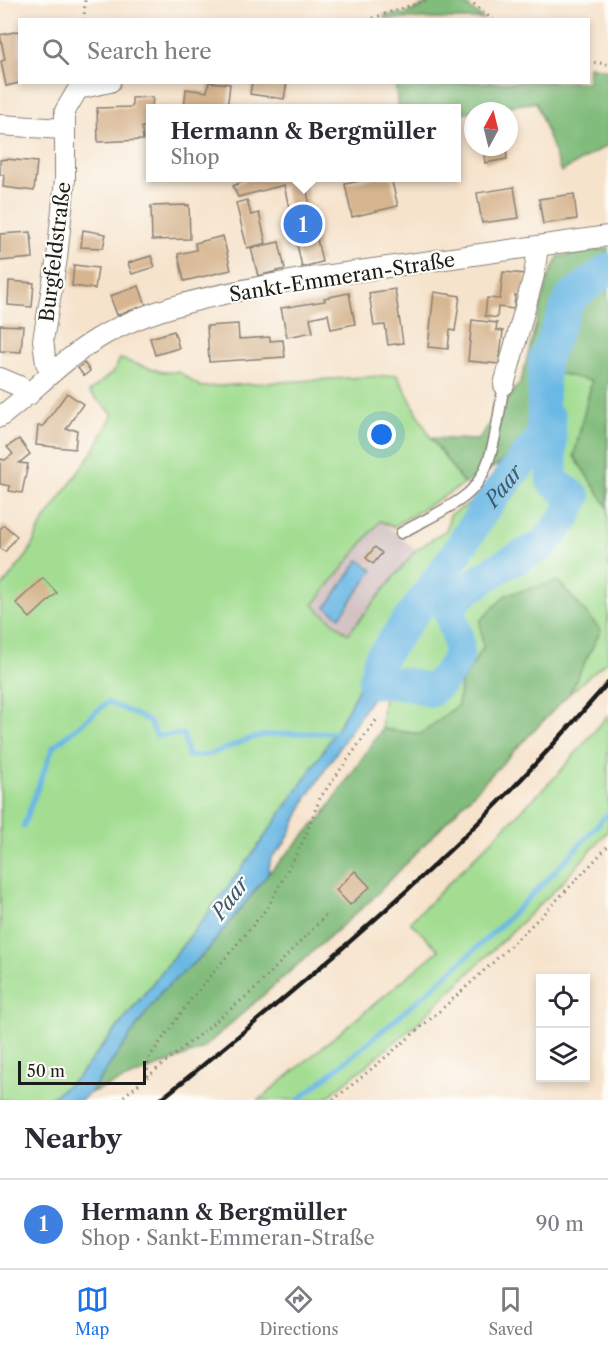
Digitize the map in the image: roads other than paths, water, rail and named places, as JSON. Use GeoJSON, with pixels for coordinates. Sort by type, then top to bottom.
{"type":"FeatureCollection","features":[{"type":"Feature","properties":{"kind":"street","name":"Burgfeldstraße"},"geometry":{"type":"LineString","coordinates":[[53,372],[46,363],[44,340],[58,250],[65,179],[63,129],[65,111],[78,89],[101,84]]}},
{"type":"Feature","properties":{"kind":"street"},"geometry":{"type":"LineString","coordinates":[[0,125],[63,129]]}},
{"type":"Feature","properties":{"kind":"street","name":"Sankt-Emmeran-Straße"},"geometry":{"type":"LineString","coordinates":[[0,417],[53,372],[98,339],[158,313],[196,302],[306,279],[608,236]]}},
{"type":"Feature","properties":{"kind":"street"},"geometry":{"type":"LineString","coordinates":[[504,385],[534,275],[538,247]]}},
{"type":"Feature","properties":{"kind":"street"},"geometry":{"type":"LineString","coordinates":[[0,378],[19,386],[28,395]]}},
{"type":"Feature","properties":{"kind":"lane"},"geometry":{"type":"LineString","coordinates":[[401,533],[466,496],[480,481],[489,456],[504,385]]}},
{"type":"Feature","properties":{"kind":"water"},"geometry":{"type":"Polygon","coordinates":[[[359,560],[373,570],[340,617],[326,607],[359,560]]]}},
{"type":"Feature","properties":{"kind":"water"},"geometry":{"type":"Polygon","coordinates":[[[378,638],[398,647],[383,666],[380,685],[306,799],[285,843],[271,858],[268,874],[206,952],[161,992],[90,1093],[81,1100],[48,1100],[77,1078],[186,942],[264,838],[340,723],[361,682],[378,638]]]}},
{"type":"Feature","properties":{"kind":"waterway","name":"Paar"},"geometry":{"type":"LineString","coordinates":[[374,683],[379,660],[450,563],[485,508],[542,437],[544,361],[570,298],[608,269]]}},
{"type":"Feature","properties":{"kind":"waterway","name":"Paar"},"geometry":{"type":"LineString","coordinates":[[375,681],[408,684],[431,691],[450,671],[458,654],[457,635],[448,609],[460,595],[498,568],[543,545],[564,519],[575,497],[552,481],[550,419]]}},
{"type":"Feature","properties":{"kind":"waterway"},"geometry":{"type":"LineString","coordinates":[[23,827],[53,747],[108,702],[149,721],[157,736],[183,734],[188,756],[207,755],[261,736],[342,732]]}},
{"type":"Feature","properties":{"kind":"waterway"},"geometry":{"type":"LineString","coordinates":[[298,1100],[420,999],[498,928],[536,891],[608,813]]}},
{"type":"Feature","properties":{"kind":"railway"},"geometry":{"type":"LineString","coordinates":[[160,1100],[294,990],[424,875],[507,794],[608,683]]}},
{"type":"Feature","properties":{"kind":"place","name":"Hermann & Bergmüller"},"geometry":{"type":"Point","coordinates":[303,224]}}]}
